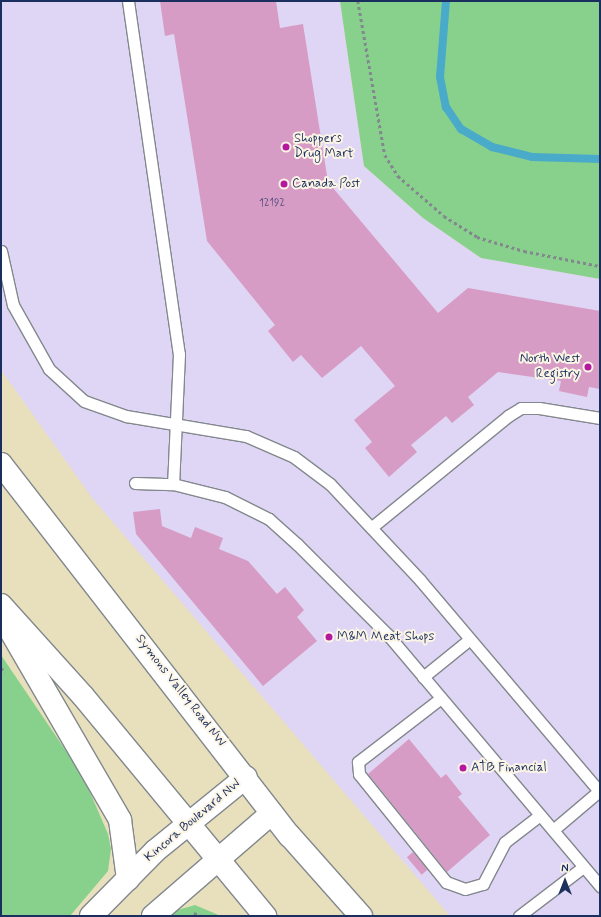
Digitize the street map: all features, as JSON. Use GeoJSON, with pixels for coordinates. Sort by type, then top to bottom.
{"type":"FeatureCollection","features":[{"type":"Feature","properties":{"kind":"main road","name":"Symons Valley Road NW"},"geometry":{"type":"LineString","coordinates":[[1,464],[246,777],[272,813],[361,916]]}},
{"type":"Feature","properties":{"kind":"main road"},"geometry":{"type":"LineString","coordinates":[[1,605],[219,856],[265,916]]}},
{"type":"Feature","properties":{"kind":"main road"},"geometry":{"type":"LineString","coordinates":[[1,615],[120,820],[128,879]]}},
{"type":"Feature","properties":{"kind":"main road","name":"Kincora Boulevard NW"},"geometry":{"type":"LineString","coordinates":[[91,916],[188,822],[246,777]]}},
{"type":"Feature","properties":{"kind":"main road"},"geometry":{"type":"LineString","coordinates":[[153,916],[219,856],[272,813]]}},
{"type":"Feature","properties":{"kind":"lane"},"geometry":{"type":"LineString","coordinates":[[128,1],[179,354],[173,422],[173,484]]}},
{"type":"Feature","properties":{"kind":"lane"},"geometry":{"type":"LineString","coordinates":[[1,251],[13,305],[49,369],[84,401],[126,416],[173,422],[246,436],[294,457],[330,484],[372,527],[470,638],[599,791],[553,830]]}},
{"type":"Feature","properties":{"kind":"lane"},"geometry":{"type":"LineString","coordinates":[[372,527],[508,416],[521,408],[539,408],[600,418]]}},
{"type":"Feature","properties":{"kind":"lane"},"geometry":{"type":"LineString","coordinates":[[135,483],[173,484],[225,497],[269,519],[388,635],[600,886]]}},
{"type":"Feature","properties":{"kind":"lane"},"geometry":{"type":"LineString","coordinates":[[423,677],[470,638]]}},
{"type":"Feature","properties":{"kind":"lane"},"geometry":{"type":"LineString","coordinates":[[441,698],[358,762],[359,774],[446,882],[465,888],[483,884],[505,842],[540,815]]}},
{"type":"Feature","properties":{"kind":"lane"},"geometry":{"type":"LineString","coordinates":[[519,916],[583,867]]}},
{"type":"Feature","properties":{"kind":"path"},"geometry":{"type":"LineString","coordinates":[[358,1],[385,155],[398,176],[444,216],[477,237],[524,251],[600,266]]}},
{"type":"Feature","properties":{"kind":"path"},"geometry":{"type":"LineString","coordinates":[[192,912],[201,916]]}},
{"type":"Feature","properties":{"kind":"shaded area"},"geometry":{"type":"Polygon","coordinates":[[[1,1],[340,1],[364,166],[423,218],[481,258],[600,279],[600,916],[450,916],[93,499],[1,370],[1,1]]]}},
{"type":"Feature","properties":{"kind":"green space"},"geometry":{"type":"Polygon","coordinates":[[[340,1],[600,1],[600,279],[481,258],[423,218],[364,166],[340,1]]]}},
{"type":"Feature","properties":{"kind":"green space"},"geometry":{"type":"Polygon","coordinates":[[[1,655],[83,776],[108,834],[111,849],[108,871],[70,916],[1,916],[1,655]]]}},
{"type":"Feature","properties":{"kind":"green space"},"geometry":{"type":"Polygon","coordinates":[[[195,905],[221,916],[163,916],[167,913],[195,905]]]}},
{"type":"Feature","properties":{"kind":"building"},"geometry":{"type":"Polygon","coordinates":[[[160,1],[276,1],[280,28],[303,24],[328,182],[438,313],[468,288],[600,311],[600,389],[589,387],[587,397],[559,391],[561,381],[498,372],[468,397],[474,405],[452,423],[446,416],[411,445],[417,452],[389,477],[365,448],[372,442],[354,420],[395,386],[361,346],[322,378],[301,355],[293,362],[268,331],[275,325],[207,241],[174,34],[165,36],[160,1]]]}},
{"type":"Feature","properties":{"kind":"building"},"geometry":{"type":"Polygon","coordinates":[[[160,509],[162,526],[191,538],[195,527],[223,538],[219,549],[248,561],[277,594],[285,587],[304,610],[297,617],[317,641],[263,686],[136,534],[133,512],[160,509]]]}},
{"type":"Feature","properties":{"kind":"building"},"geometry":{"type":"Polygon","coordinates":[[[409,739],[441,778],[446,774],[462,794],[458,797],[490,835],[447,872],[368,774],[409,739]]]}},
{"type":"Feature","properties":{"kind":"building"},"geometry":{"type":"Polygon","coordinates":[[[413,852],[428,870],[422,875],[407,857],[413,852]]]}},
{"type":"Feature","properties":{"kind":"waterway"},"geometry":{"type":"LineString","coordinates":[[446,1],[440,77],[446,107],[461,129],[492,147],[532,157],[600,159]]}},
{"type":"Feature","properties":{"kind":"place","name":"Shoppers Drug Mart"},"geometry":{"type":"Point","coordinates":[286,147]}},
{"type":"Feature","properties":{"kind":"place","name":"Canada Post"},"geometry":{"type":"Point","coordinates":[284,184]}},
{"type":"Feature","properties":{"kind":"place","name":"North West Registry"},"geometry":{"type":"Point","coordinates":[588,367]}},
{"type":"Feature","properties":{"kind":"place","name":"M&M Meat Shops"},"geometry":{"type":"Point","coordinates":[329,637]}},
{"type":"Feature","properties":{"kind":"place","name":"ATB Financial"},"geometry":{"type":"Point","coordinates":[463,768]}}]}
